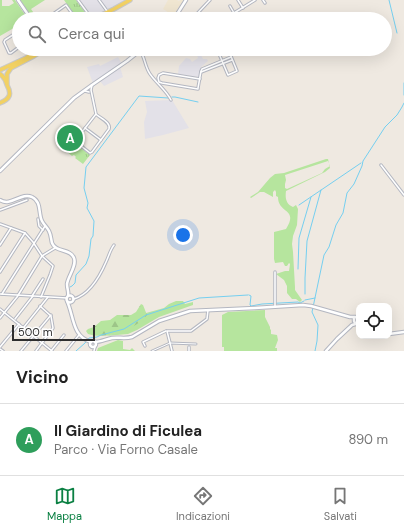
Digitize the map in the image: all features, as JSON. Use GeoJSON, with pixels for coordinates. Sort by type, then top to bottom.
{"type":"FeatureCollection","features":[{"type":"Feature","properties":{"kind":"main road"},"geometry":{"type":"LineString","coordinates":[[108,12],[131,0]]}},
{"type":"Feature","properties":{"kind":"main road"},"geometry":{"type":"LineString","coordinates":[[113,12],[131,0]]}},
{"type":"Feature","properties":{"kind":"main road"},"geometry":{"type":"LineString","coordinates":[[0,70],[26,56]]}},
{"type":"Feature","properties":{"kind":"main road"},"geometry":{"type":"LineString","coordinates":[[7,83],[7,74],[11,68],[34,56]]}},
{"type":"Feature","properties":{"kind":"main road"},"geometry":{"type":"LineString","coordinates":[[0,74],[7,83],[10,91],[5,100],[0,103]]}},
{"type":"Feature","properties":{"kind":"street"},"geometry":{"type":"LineString","coordinates":[[17,0],[25,12]]}},
{"type":"Feature","properties":{"kind":"street"},"geometry":{"type":"LineString","coordinates":[[78,0],[87,12]]}},
{"type":"Feature","properties":{"kind":"street"},"geometry":{"type":"LineString","coordinates":[[99,0],[108,12]]}},
{"type":"Feature","properties":{"kind":"street"},"geometry":{"type":"LineString","coordinates":[[178,12],[186,0]]}},
{"type":"Feature","properties":{"kind":"street"},"geometry":{"type":"LineString","coordinates":[[199,12],[210,0]]}},
{"type":"Feature","properties":{"kind":"street"},"geometry":{"type":"LineString","coordinates":[[238,0],[243,8]]}},
{"type":"Feature","properties":{"kind":"street"},"geometry":{"type":"LineString","coordinates":[[236,12],[255,0]]}},
{"type":"Feature","properties":{"kind":"street"},"geometry":{"type":"LineString","coordinates":[[263,0],[265,4]]}},
{"type":"Feature","properties":{"kind":"street"},"geometry":{"type":"LineString","coordinates":[[56,12],[66,5],[71,12]]}},
{"type":"Feature","properties":{"kind":"street"},"geometry":{"type":"LineString","coordinates":[[230,6],[233,12]]}},
{"type":"Feature","properties":{"kind":"street"},"geometry":{"type":"LineString","coordinates":[[12,36],[4,42],[9,53],[12,51]]}},
{"type":"Feature","properties":{"kind":"street"},"geometry":{"type":"LineString","coordinates":[[0,171],[81,93],[133,56]]}},
{"type":"Feature","properties":{"kind":"street"},"geometry":{"type":"LineString","coordinates":[[143,56],[148,71],[168,94],[171,100]]}},
{"type":"Feature","properties":{"kind":"street"},"geometry":{"type":"LineString","coordinates":[[200,79],[164,74],[159,75],[158,78],[159,82],[162,83],[198,89],[200,79],[201,72],[202,69],[222,60],[231,57],[237,71],[228,75],[222,60],[220,56]]}},
{"type":"Feature","properties":{"kind":"street"},"geometry":{"type":"LineString","coordinates":[[201,72],[232,60]]}},
{"type":"Feature","properties":{"kind":"street"},"geometry":{"type":"LineString","coordinates":[[90,91],[92,85]]}},
{"type":"Feature","properties":{"kind":"street"},"geometry":{"type":"LineString","coordinates":[[88,88],[92,96],[96,114],[110,126],[109,130],[90,153],[75,141],[96,114]]}},
{"type":"Feature","properties":{"kind":"street"},"geometry":{"type":"LineString","coordinates":[[81,93],[90,91]]}},
{"type":"Feature","properties":{"kind":"street"},"geometry":{"type":"LineString","coordinates":[[85,128],[101,140]]}},
{"type":"Feature","properties":{"kind":"street"},"geometry":{"type":"LineString","coordinates":[[381,165],[404,195]]}},
{"type":"Feature","properties":{"kind":"street"},"geometry":{"type":"LineString","coordinates":[[0,200],[8,202],[25,196],[33,198],[39,204],[38,214],[50,233],[52,243],[56,248],[72,255],[74,265],[68,283],[68,298],[74,325],[79,335],[94,346],[100,342],[112,338],[132,337],[159,321],[183,312],[255,308],[275,304],[316,307],[350,316],[356,321],[326,351]]}},
{"type":"Feature","properties":{"kind":"street"},"geometry":{"type":"LineString","coordinates":[[16,199],[18,203]]}},
{"type":"Feature","properties":{"kind":"street"},"geometry":{"type":"LineString","coordinates":[[0,210],[27,200]]}},
{"type":"Feature","properties":{"kind":"street"},"geometry":{"type":"LineString","coordinates":[[38,219],[39,226],[43,230]]}},
{"type":"Feature","properties":{"kind":"street"},"geometry":{"type":"LineString","coordinates":[[0,224],[26,232],[42,256],[52,265],[53,267],[41,297]]}},
{"type":"Feature","properties":{"kind":"street"},"geometry":{"type":"LineString","coordinates":[[45,226],[1,294],[74,299]]}},
{"type":"Feature","properties":{"kind":"street"},"geometry":{"type":"LineString","coordinates":[[0,245],[11,228]]}},
{"type":"Feature","properties":{"kind":"street"},"geometry":{"type":"LineString","coordinates":[[0,272],[26,232]]}},
{"type":"Feature","properties":{"kind":"street"},"geometry":{"type":"LineString","coordinates":[[70,307],[71,302],[74,299],[82,295],[92,286],[104,267],[114,244]]}},
{"type":"Feature","properties":{"kind":"street"},"geometry":{"type":"LineString","coordinates":[[0,318],[17,296],[42,256],[56,248]]}},
{"type":"Feature","properties":{"kind":"street"},"geometry":{"type":"LineString","coordinates":[[275,272],[275,304]]}},
{"type":"Feature","properties":{"kind":"street"},"geometry":{"type":"LineString","coordinates":[[14,320],[33,296],[43,279]]}},
{"type":"Feature","properties":{"kind":"street"},"geometry":{"type":"LineString","coordinates":[[23,327],[48,297]]}},
{"type":"Feature","properties":{"kind":"street"},"geometry":{"type":"LineString","coordinates":[[68,298],[69,302],[71,302]]}},
{"type":"Feature","properties":{"kind":"street"},"geometry":{"type":"LineString","coordinates":[[36,351],[53,329],[51,315],[40,306]]}},
{"type":"Feature","properties":{"kind":"street"},"geometry":{"type":"LineString","coordinates":[[0,309],[52,351],[64,335]]}},
{"type":"Feature","properties":{"kind":"street"},"geometry":{"type":"LineString","coordinates":[[145,346],[143,342],[167,331],[192,330],[207,320],[208,310]]}},
{"type":"Feature","properties":{"kind":"street"},"geometry":{"type":"LineString","coordinates":[[21,351],[51,315]]}},
{"type":"Feature","properties":{"kind":"street"},"geometry":{"type":"LineString","coordinates":[[3,351],[0,348],[19,324]]}},
{"type":"Feature","properties":{"kind":"street"},"geometry":{"type":"LineString","coordinates":[[167,331],[172,351]]}},
{"type":"Feature","properties":{"kind":"street"},"geometry":{"type":"LineString","coordinates":[[392,334],[404,332]]}},
{"type":"Feature","properties":{"kind":"street"},"geometry":{"type":"LineString","coordinates":[[66,351],[79,335]]}},
{"type":"Feature","properties":{"kind":"street"},"geometry":{"type":"LineString","coordinates":[[152,351],[170,343],[196,344]]}},
{"type":"Feature","properties":{"kind":"shaded area"},"geometry":{"type":"Polygon","coordinates":[[[80,0],[129,0],[105,12],[89,12],[80,0]]]}},
{"type":"Feature","properties":{"kind":"shaded area"},"geometry":{"type":"Polygon","coordinates":[[[168,0],[184,0],[176,12],[168,12],[163,9],[168,0]]]}},
{"type":"Feature","properties":{"kind":"shaded area"},"geometry":{"type":"Polygon","coordinates":[[[197,56],[202,56],[203,59],[207,59],[208,61],[201,67],[199,77],[178,74],[179,66],[186,58],[190,59],[192,62],[198,58],[197,56]]]}},
{"type":"Feature","properties":{"kind":"shaded area"},"geometry":{"type":"Polygon","coordinates":[[[118,57],[123,66],[120,67],[123,77],[104,86],[100,81],[94,86],[87,67],[99,64],[100,66],[118,57]]]}},
{"type":"Feature","properties":{"kind":"shaded area"},"geometry":{"type":"Polygon","coordinates":[[[172,100],[189,128],[145,139],[144,122],[147,112],[145,101],[172,100]]]}},
{"type":"Feature","properties":{"kind":"green space"},"geometry":{"type":"Polygon","coordinates":[[[0,0],[2,0],[2,6],[9,6],[14,3],[12,0],[15,0],[23,12],[12,12],[12,29],[0,36],[0,0]]]}},
{"type":"Feature","properties":{"kind":"green space"},"geometry":{"type":"Polygon","coordinates":[[[20,0],[45,0],[31,9],[33,12],[28,12],[20,0]]]}},
{"type":"Feature","properties":{"kind":"green space"},"geometry":{"type":"Polygon","coordinates":[[[64,0],[76,0],[85,12],[72,12],[64,0]]]}},
{"type":"Feature","properties":{"kind":"green space"},"geometry":{"type":"Polygon","coordinates":[[[70,129],[74,132],[71,137],[74,140],[73,142],[90,155],[83,164],[75,158],[76,157],[74,155],[72,156],[66,151],[68,146],[67,137],[70,129]]]}},
{"type":"Feature","properties":{"kind":"green space"},"geometry":{"type":"Polygon","coordinates":[[[328,159],[329,164],[328,161],[285,175],[285,188],[287,189],[322,173],[330,166],[330,168],[325,172],[286,191],[287,202],[293,207],[296,205],[298,209],[297,225],[292,244],[295,290],[302,300],[300,302],[296,299],[292,299],[287,293],[287,286],[284,280],[276,274],[289,271],[290,264],[289,263],[285,266],[283,262],[275,263],[274,259],[274,232],[286,229],[290,218],[289,214],[281,206],[275,190],[273,192],[273,197],[264,192],[260,192],[251,198],[250,197],[258,192],[275,174],[284,173],[328,159]]]}},
{"type":"Feature","properties":{"kind":"green space"},"geometry":{"type":"Polygon","coordinates":[[[176,301],[183,301],[185,304],[193,302],[193,305],[159,317],[128,334],[106,336],[125,330],[138,323],[146,313],[164,308],[176,301]]]}},
{"type":"Feature","properties":{"kind":"green space"},"geometry":{"type":"Polygon","coordinates":[[[141,304],[143,305],[147,315],[132,327],[113,334],[100,336],[88,334],[86,331],[101,321],[110,320],[117,315],[131,315],[136,312],[141,304]]]}},
{"type":"Feature","properties":{"kind":"green space"},"geometry":{"type":"Polygon","coordinates":[[[265,310],[265,317],[270,327],[271,334],[277,335],[278,340],[275,348],[277,348],[277,351],[224,351],[224,347],[222,347],[222,315],[228,312],[265,310]]]}},
{"type":"Feature","properties":{"kind":"green space"},"geometry":{"type":"Polygon","coordinates":[[[118,340],[123,341],[123,349],[130,350],[132,348],[135,351],[97,351],[98,348],[118,340]]]}},
{"type":"Feature","properties":{"kind":"waterway"},"geometry":{"type":"LineString","coordinates":[[389,0],[392,12]]}},
{"type":"Feature","properties":{"kind":"waterway"},"geometry":{"type":"LineString","coordinates":[[392,12],[397,33]]}},
{"type":"Feature","properties":{"kind":"waterway"},"geometry":{"type":"LineString","coordinates":[[404,83],[404,95]]}},
{"type":"Feature","properties":{"kind":"waterway"},"geometry":{"type":"LineString","coordinates":[[70,287],[75,283],[76,275],[86,264],[89,256],[91,239],[93,236],[94,221],[87,208],[88,203],[84,188],[86,167],[139,96],[168,98]]}},
{"type":"Feature","properties":{"kind":"waterway"},"geometry":{"type":"LineString","coordinates":[[172,97],[198,102]]}},
{"type":"Feature","properties":{"kind":"waterway"},"geometry":{"type":"LineString","coordinates":[[315,351],[318,325],[312,312],[324,255],[329,247],[336,225],[343,213],[347,193],[354,184],[363,161],[385,127],[397,115],[404,103]]}},
{"type":"Feature","properties":{"kind":"waterway"},"geometry":{"type":"LineString","coordinates":[[299,205],[361,163]]}},
{"type":"Feature","properties":{"kind":"waterway"},"geometry":{"type":"LineString","coordinates":[[305,294],[307,241],[321,190]]}},
{"type":"Feature","properties":{"kind":"waterway"},"geometry":{"type":"LineString","coordinates":[[298,269],[299,238],[311,197]]}},
{"type":"Feature","properties":{"kind":"waterway"},"geometry":{"type":"LineString","coordinates":[[76,351],[89,338],[124,329],[146,315],[199,298],[248,295]]}},
{"type":"Feature","properties":{"kind":"waterway"},"geometry":{"type":"LineString","coordinates":[[249,295],[251,296],[251,306],[262,304],[300,303],[304,301]]}},
{"type":"Feature","properties":{"kind":"waterway"},"geometry":{"type":"LineString","coordinates":[[305,300],[315,298]]}},
{"type":"Feature","properties":{"kind":"place","name":"Il Giardino di Ficulea"},"geometry":{"type":"Point","coordinates":[70,138]}}]}
